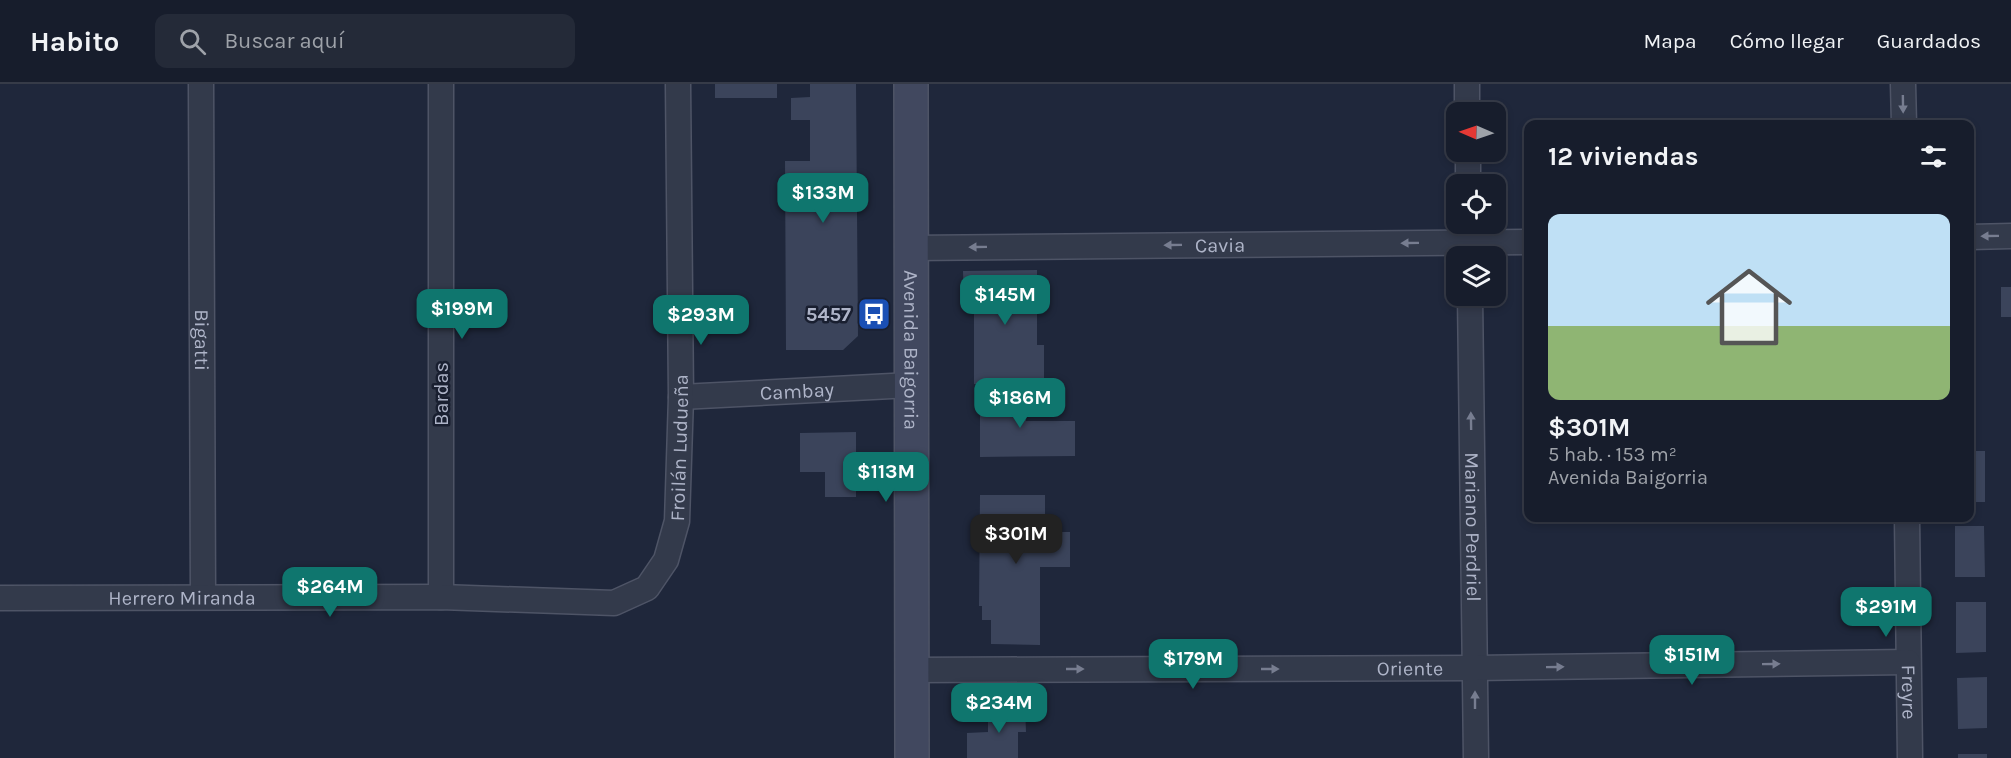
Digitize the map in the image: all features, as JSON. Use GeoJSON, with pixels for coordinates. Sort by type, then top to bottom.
{"type":"FeatureCollection","features":[{"type":"Feature","properties":{"kind":"main road","name":"Avenida Baigorria"},"geometry":{"type":"LineString","coordinates":[[911,84],[912,758]]}},
{"type":"Feature","properties":{"kind":"street","name":"Bigatti"},"geometry":{"type":"LineString","coordinates":[[201,84],[203,597]]}},
{"type":"Feature","properties":{"kind":"street","name":"Bardas"},"geometry":{"type":"LineString","coordinates":[[441,84],[441,597]]}},
{"type":"Feature","properties":{"kind":"street","name":"Froilán Ludueña"},"geometry":{"type":"LineString","coordinates":[[647,588],[666,560],[677,521],[681,397],[678,84]]}},
{"type":"Feature","properties":{"kind":"street"},"geometry":{"type":"LineString","coordinates":[[1467,84],[1467,102]]}},
{"type":"Feature","properties":{"kind":"street"},"geometry":{"type":"LineString","coordinates":[[1903,84],[1904,120]]}},
{"type":"Feature","properties":{"kind":"street"},"geometry":{"type":"LineString","coordinates":[[1974,237],[2011,236]]}},
{"type":"Feature","properties":{"kind":"street","name":"Cavia"},"geometry":{"type":"LineString","coordinates":[[911,248],[1524,242]]}},
{"type":"Feature","properties":{"kind":"street","name":"Mariano Perdriel"},"geometry":{"type":"LineString","coordinates":[[1470,306],[1476,758]]}},
{"type":"Feature","properties":{"kind":"street","name":"Cambay"},"geometry":{"type":"LineString","coordinates":[[681,397],[911,385]]}},
{"type":"Feature","properties":{"kind":"street","name":"Freyre"},"geometry":{"type":"LineString","coordinates":[[1906,522],[1910,758]]}},
{"type":"Feature","properties":{"kind":"street","name":"Herrero Miranda"},"geometry":{"type":"LineString","coordinates":[[0,598],[441,597],[614,603],[647,588]]}},
{"type":"Feature","properties":{"kind":"street","name":"Oriente"},"geometry":{"type":"LineString","coordinates":[[912,670],[1475,668],[1908,662]]}},
{"type":"Feature","properties":{"kind":"building"},"geometry":{"type":"Polygon","coordinates":[[[715,84],[777,84],[777,98],[715,98],[715,84]]]}},
{"type":"Feature","properties":{"kind":"building"},"geometry":{"type":"Polygon","coordinates":[[[810,84],[856,84],[858,336],[843,350],[786,350],[785,161],[810,161],[810,120],[791,120],[791,98],[810,97],[810,84]]]}},
{"type":"Feature","properties":{"kind":"building"},"geometry":{"type":"Polygon","coordinates":[[[1037,270],[1037,345],[1044,345],[1044,383],[974,384],[974,308],[964,308],[963,271],[1037,270]]]}},
{"type":"Feature","properties":{"kind":"building"},"geometry":{"type":"Polygon","coordinates":[[[2001,287],[2011,287],[2011,317],[2001,317],[2001,287]]]}},
{"type":"Feature","properties":{"kind":"building"},"geometry":{"type":"Polygon","coordinates":[[[980,391],[1027,391],[1026,421],[1075,421],[1075,456],[980,457],[980,391]]]}},
{"type":"Feature","properties":{"kind":"building"},"geometry":{"type":"Polygon","coordinates":[[[856,432],[856,497],[825,497],[825,472],[800,472],[800,433],[856,432]]]}},
{"type":"Feature","properties":{"kind":"building"},"geometry":{"type":"Polygon","coordinates":[[[1974,451],[1985,451],[1985,502],[1974,502],[1974,451]]]}},
{"type":"Feature","properties":{"kind":"building"},"geometry":{"type":"Polygon","coordinates":[[[980,495],[1045,495],[1045,532],[1070,532],[1070,567],[1040,567],[1040,645],[991,644],[991,620],[982,620],[982,606],[979,606],[980,495]]]}},
{"type":"Feature","properties":{"kind":"building"},"geometry":{"type":"Polygon","coordinates":[[[1955,526],[1984,526],[1985,577],[1955,577],[1955,526]]]}},
{"type":"Feature","properties":{"kind":"building"},"geometry":{"type":"Polygon","coordinates":[[[1956,602],[1986,602],[1986,652],[1956,653],[1956,602]]]}},
{"type":"Feature","properties":{"kind":"building"},"geometry":{"type":"Polygon","coordinates":[[[1987,677],[1987,728],[1958,729],[1957,678],[1987,677]]]}},
{"type":"Feature","properties":{"kind":"building"},"geometry":{"type":"Polygon","coordinates":[[[1025,705],[1026,732],[1018,732],[1018,758],[967,758],[967,733],[988,732],[988,706],[1025,705]]]}},
{"type":"Feature","properties":{"kind":"building"},"geometry":{"type":"Polygon","coordinates":[[[1958,754],[1987,754],[1987,758],[1958,758],[1958,754]]]}},
{"type":"Feature","properties":{"kind":"place","name":"5457"},"geometry":{"type":"Point","coordinates":[874,314]}}]}
